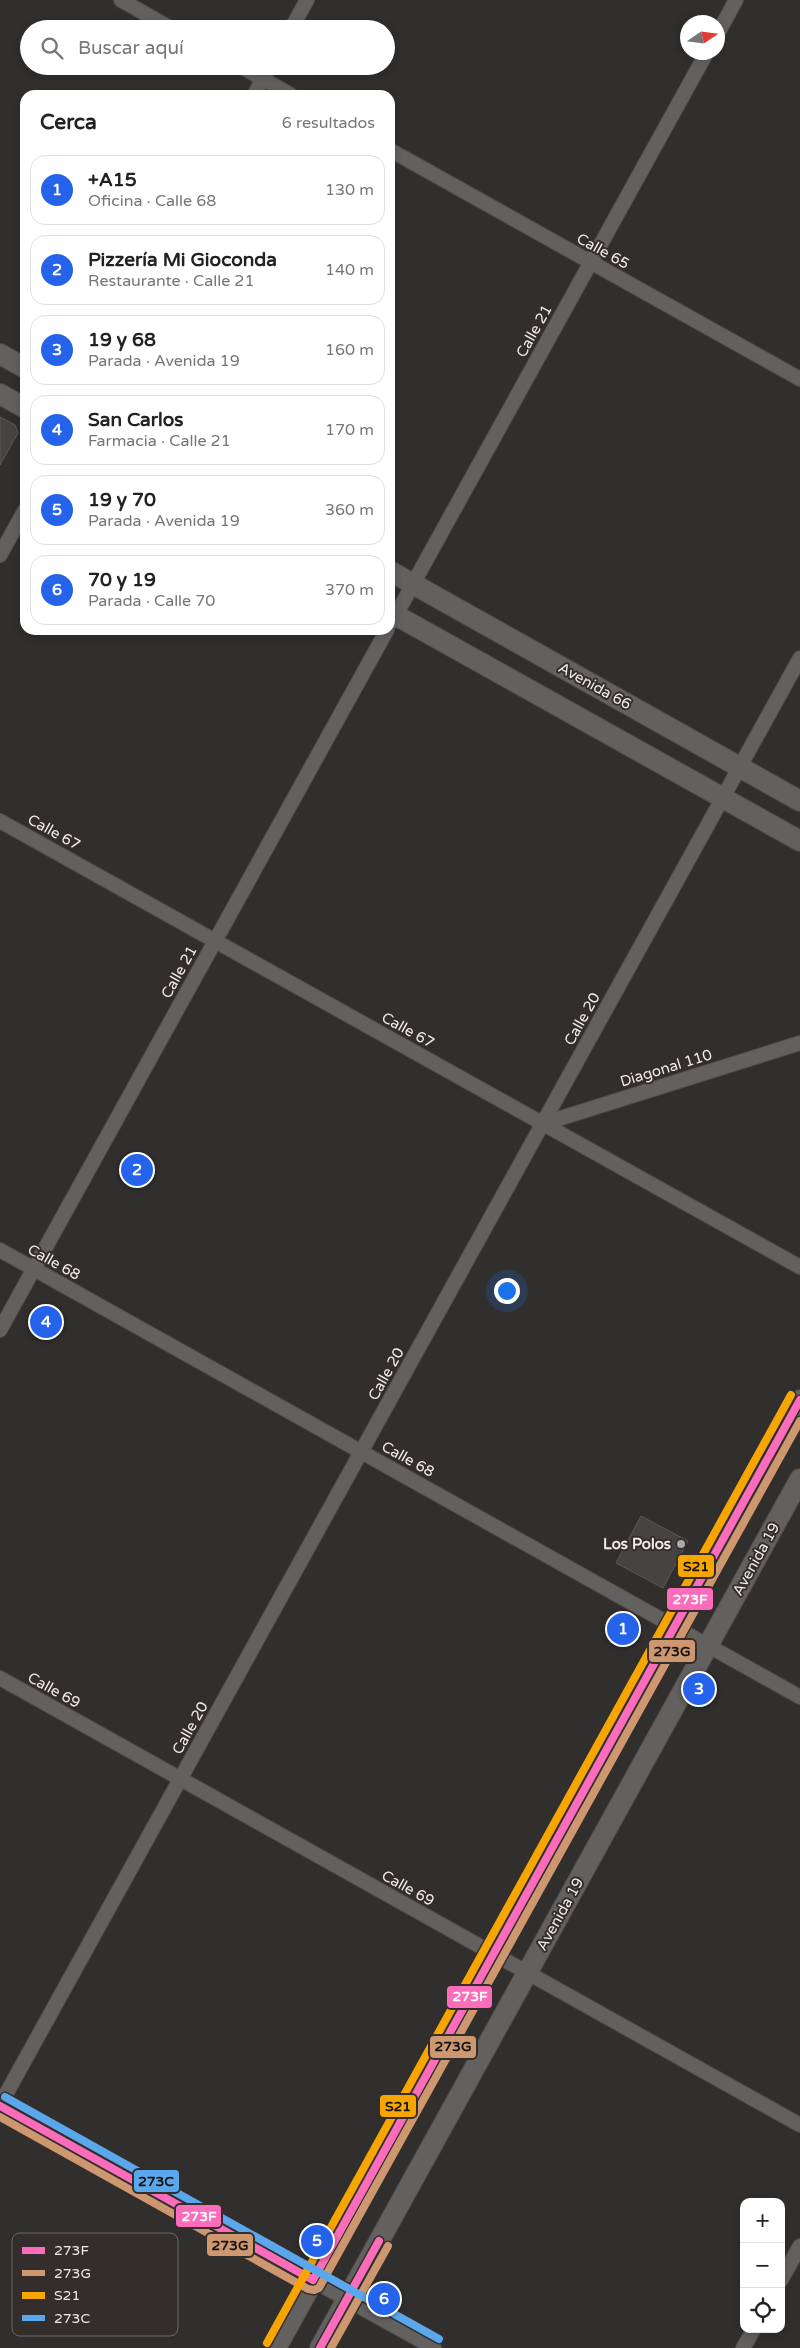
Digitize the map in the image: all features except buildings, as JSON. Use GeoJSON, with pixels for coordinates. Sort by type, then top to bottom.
{"type":"FeatureCollection","features":[{"type":"Feature","properties":{"kind":"main road"},"geometry":{"type":"LineString","coordinates":[[0,354],[20,365]]}},
{"type":"Feature","properties":{"kind":"main road"},"geometry":{"type":"LineString","coordinates":[[0,394],[20,405]]}},
{"type":"Feature","properties":{"kind":"main road","name":"Avenida 66"},"geometry":{"type":"LineString","coordinates":[[395,574],[800,801]]}},
{"type":"Feature","properties":{"kind":"main road"},"geometry":{"type":"LineString","coordinates":[[395,623],[800,841]]}},
{"type":"Feature","properties":{"kind":"main road"},"geometry":{"type":"LineString","coordinates":[[276,2348],[800,1400]]}},
{"type":"Feature","properties":{"kind":"main road","name":"Avenida 19"},"geometry":{"type":"LineString","coordinates":[[320,2348],[800,1479]]}},
{"type":"Feature","properties":{"kind":"street"},"geometry":{"type":"LineString","coordinates":[[121,0],[156,20]]}},
{"type":"Feature","properties":{"kind":"street"},"geometry":{"type":"LineString","coordinates":[[296,20],[307,0]]}},
{"type":"Feature","properties":{"kind":"street"},"geometry":{"type":"LineString","coordinates":[[725,20],[736,0]]}},
{"type":"Feature","properties":{"kind":"street","name":"Calle 21"},"geometry":{"type":"LineString","coordinates":[[395,614],[702,60]]}},
{"type":"Feature","properties":{"kind":"street"},"geometry":{"type":"LineString","coordinates":[[256,75],[282,90]]}},
{"type":"Feature","properties":{"kind":"street"},"geometry":{"type":"LineString","coordinates":[[257,90],[265,75]]}},
{"type":"Feature","properties":{"kind":"street","name":"Calle 65"},"geometry":{"type":"LineString","coordinates":[[395,153],[800,379]]}},
{"type":"Feature","properties":{"kind":"street"},"geometry":{"type":"LineString","coordinates":[[0,555],[20,519]]}},
{"type":"Feature","properties":{"kind":"street","name":"Calle 21"},"geometry":{"type":"LineString","coordinates":[[0,1330],[383,635]]}},
{"type":"Feature","properties":{"kind":"street","name":"Calle 20"},"geometry":{"type":"LineString","coordinates":[[0,2106],[800,658]]}},
{"type":"Feature","properties":{"kind":"street","name":"Calle 67"},"geometry":{"type":"LineString","coordinates":[[0,820],[800,1268]]}},
{"type":"Feature","properties":{"kind":"street","name":"Diagonal 110"},"geometry":{"type":"LineString","coordinates":[[542,1124],[800,1043]]}},
{"type":"Feature","properties":{"kind":"street","name":"Calle 68"},"geometry":{"type":"LineString","coordinates":[[0,1250],[800,1697]]}},
{"type":"Feature","properties":{"kind":"street","name":"Calle 69"},"geometry":{"type":"LineString","coordinates":[[0,1678],[800,2125]]}},
{"type":"Feature","properties":{"kind":"street"},"geometry":{"type":"LineString","coordinates":[[0,2106],[434,2348]]}},
{"type":"Feature","properties":{"kind":"street"},"geometry":{"type":"LineString","coordinates":[[785,2273],[800,2246]]}},
{"type":"Feature","properties":{"kind":"street"},"geometry":{"type":"LineString","coordinates":[[743,2348],[752,2333]]}},
{"type":"Feature","properties":{"kind":"transit line","name":"S21"},"geometry":{"type":"LineString","coordinates":[[267,2343],[791,1395]]}},
{"type":"Feature","properties":{"kind":"transit line","name":"273F"},"geometry":{"type":"LineString","coordinates":[[0,2106],[313,2280],[800,1400]]}},
{"type":"Feature","properties":{"kind":"transit line","name":"273G"},"geometry":{"type":"LineString","coordinates":[[0,2117],[308,2289],[314,2290],[319,2288],[800,1421]]}},
{"type":"Feature","properties":{"kind":"transit line","name":"273C"},"geometry":{"type":"LineString","coordinates":[[5,2097],[439,2339]]}},
{"type":"Feature","properties":{"kind":"transit line","name":"273F"},"geometry":{"type":"LineString","coordinates":[[320,2348],[379,2241]]}},
{"type":"Feature","properties":{"kind":"transit line","name":"273G"},"geometry":{"type":"LineString","coordinates":[[331,2348],[388,2246]]}},
{"type":"Feature","properties":{"kind":"place","name":"Pizzería Mi Gioconda"},"geometry":{"type":"Point","coordinates":[137,1170]}},
{"type":"Feature","properties":{"kind":"place","name":"San Carlos"},"geometry":{"type":"Point","coordinates":[46,1322]}},
{"type":"Feature","properties":{"kind":"place","name":"Los Polos"},"geometry":{"type":"Point","coordinates":[681,1544]}},
{"type":"Feature","properties":{"kind":"place","name":"+A15"},"geometry":{"type":"Point","coordinates":[623,1629]}},
{"type":"Feature","properties":{"kind":"place","name":"19 y 68"},"geometry":{"type":"Point","coordinates":[699,1689]}},
{"type":"Feature","properties":{"kind":"place","name":"19 y 70"},"geometry":{"type":"Point","coordinates":[317,2241]}},
{"type":"Feature","properties":{"kind":"place","name":"70 y 19"},"geometry":{"type":"Point","coordinates":[384,2299]}}]}
